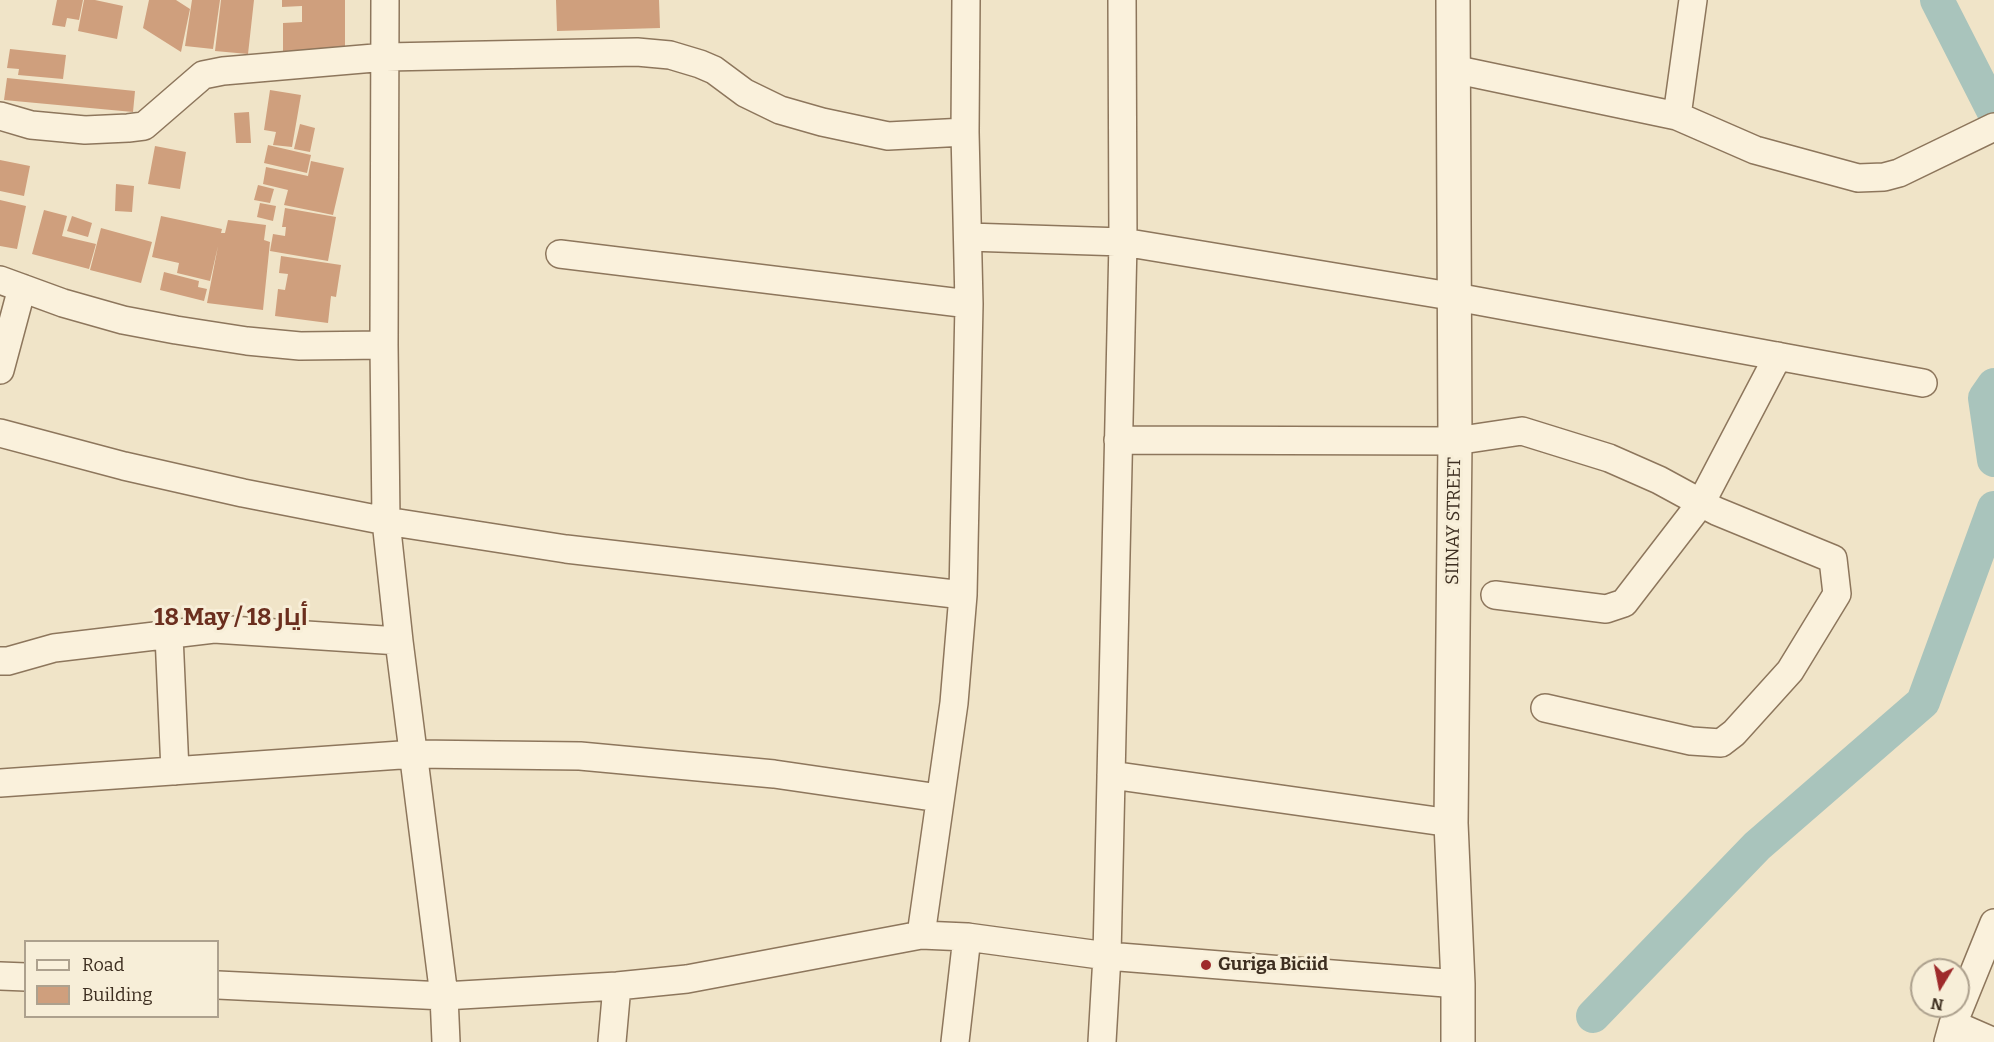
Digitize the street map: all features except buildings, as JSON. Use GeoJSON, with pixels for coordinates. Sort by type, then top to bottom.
{"type":"FeatureCollection","features":[{"type":"Feature","properties":{"kind":"street"},"geometry":{"type":"LineString","coordinates":[[385,0],[386,521],[444,996],[446,1042]]}},
{"type":"Feature","properties":{"kind":"street"},"geometry":{"type":"LineString","coordinates":[[921,935],[954,703],[963,595],[969,304],[965,132],[966,0]]}},
{"type":"Feature","properties":{"kind":"street"},"geometry":{"type":"LineString","coordinates":[[1102,1042],[1107,956],[1123,242],[1122,0]]}},
{"type":"Feature","properties":{"kind":"street","name":"SIINAY STREET"},"geometry":{"type":"LineString","coordinates":[[1453,0],[1455,441],[1451,823],[1458,984],[1458,1042]]}},
{"type":"Feature","properties":{"kind":"street"},"geometry":{"type":"LineString","coordinates":[[1677,116],[1694,0]]}},
{"type":"Feature","properties":{"kind":"street"},"geometry":{"type":"LineString","coordinates":[[0,116],[31,125],[85,130],[128,128],[144,126],[203,75],[224,71],[386,57],[637,52],[670,55],[714,70],[745,93],[780,110],[822,122],[888,136],[965,132]]}},
{"type":"Feature","properties":{"kind":"street"},"geometry":{"type":"LineString","coordinates":[[1453,69],[1677,116],[1755,150],[1858,178],[1884,177],[1899,173],[1994,127]]}},
{"type":"Feature","properties":{"kind":"street"},"geometry":{"type":"LineString","coordinates":[[968,237],[1123,242],[1455,297],[1923,383]]}},
{"type":"Feature","properties":{"kind":"street"},"geometry":{"type":"LineString","coordinates":[[560,254],[969,304]]}},
{"type":"Feature","properties":{"kind":"street"},"geometry":{"type":"LineString","coordinates":[[0,370],[11,284],[63,303],[123,320],[176,330],[247,341],[300,345],[384,345]]}},
{"type":"Feature","properties":{"kind":"street"},"geometry":{"type":"LineString","coordinates":[[1495,595],[1606,609],[1624,603],[1701,503],[1778,356]]}},
{"type":"Feature","properties":{"kind":"street"},"geometry":{"type":"LineString","coordinates":[[1118,440],[1455,441],[1522,431],[1609,458],[1659,480],[1701,503],[1833,559],[1837,594],[1790,671],[1734,733],[1721,743],[1691,741],[1545,708]]}},
{"type":"Feature","properties":{"kind":"street"},"geometry":{"type":"LineString","coordinates":[[0,433],[156,474],[386,521],[566,549],[963,595]]}},
{"type":"Feature","properties":{"kind":"street"},"geometry":{"type":"LineString","coordinates":[[0,661],[8,661],[54,648],[214,629],[399,641]]}},
{"type":"Feature","properties":{"kind":"street"},"geometry":{"type":"LineString","coordinates":[[169,635],[175,771]]}},
{"type":"Feature","properties":{"kind":"street"},"geometry":{"type":"LineString","coordinates":[[0,783],[415,754],[580,756],[774,774],[939,798]]}},
{"type":"Feature","properties":{"kind":"street"},"geometry":{"type":"LineString","coordinates":[[1111,775],[1451,823]]}},
{"type":"Feature","properties":{"kind":"street"},"geometry":{"type":"LineString","coordinates":[[1994,923],[1950,1033],[1994,1042]]}},
{"type":"Feature","properties":{"kind":"street"},"geometry":{"type":"LineString","coordinates":[[219,985],[444,996],[617,986],[687,979],[921,935],[967,937],[1107,956],[1458,984]]}},
{"type":"Feature","properties":{"kind":"street"},"geometry":{"type":"LineString","coordinates":[[955,1042],[967,937]]}},
{"type":"Feature","properties":{"kind":"street"},"geometry":{"type":"LineString","coordinates":[[0,976],[24,977]]}},
{"type":"Feature","properties":{"kind":"street"},"geometry":{"type":"LineString","coordinates":[[612,1042],[617,986]]}},
{"type":"Feature","properties":{"kind":"waterway"},"geometry":{"type":"LineString","coordinates":[[1937,0],[1994,112]]}},
{"type":"Feature","properties":{"kind":"waterway"},"geometry":{"type":"LineString","coordinates":[[1994,385],[1985,398],[1994,460]]}},
{"type":"Feature","properties":{"kind":"waterway"},"geometry":{"type":"LineString","coordinates":[[1593,1016],[1757,846],[1923,702],[1994,508]]}},
{"type":"Feature","properties":{"kind":"place","name":"Guriga Biciid"},"geometry":{"type":"Point","coordinates":[1206,965]}},
{"type":"Feature","properties":{"kind":"district","name":"18 May / 18 أيار"},"geometry":{"type":"Point","coordinates":[231,618]}}]}
